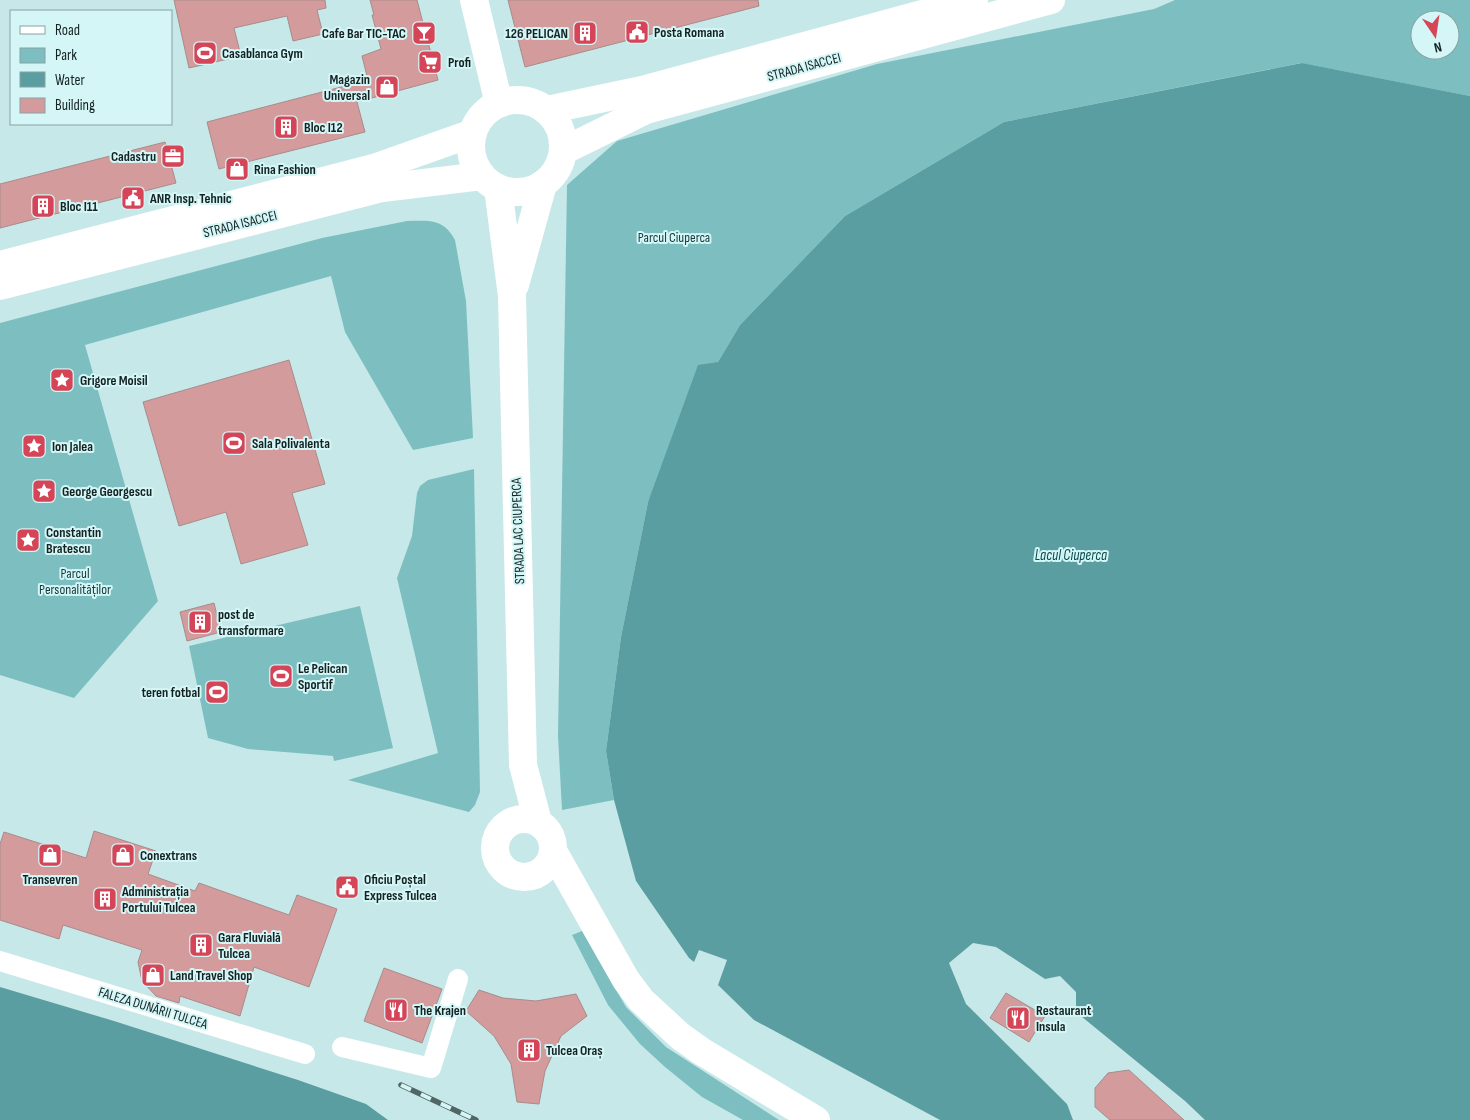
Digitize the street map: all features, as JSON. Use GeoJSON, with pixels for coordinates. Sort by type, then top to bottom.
{"type":"FeatureCollection","features":[{"type":"Feature","properties":{"kind":"main road"},"geometry":{"type":"LineString","coordinates":[[474,0],[499,104]]}},
{"type":"Feature","properties":{"kind":"main road","name":"STRADA ISACCEI"},"geometry":{"type":"LineString","coordinates":[[547,110],[642,90],[974,0]]}},
{"type":"Feature","properties":{"kind":"main road","name":"STRADA ISACCEI"},"geometry":{"type":"LineString","coordinates":[[563,151],[646,110],[1051,0]]}},
{"type":"Feature","properties":{"kind":"main road"},"geometry":{"type":"LineString","coordinates":[[490,182],[474,163],[471,148],[473,133],[484,114],[499,104],[522,100],[547,110],[560,129],[563,139],[560,164],[553,175],[543,184]]}},
{"type":"Feature","properties":{"kind":"main road","name":"STRADA ISACCEI"},"geometry":{"type":"LineString","coordinates":[[0,266],[377,167],[473,133]]}},
{"type":"Feature","properties":{"kind":"main road","name":"STRADA ISACCEI"},"geometry":{"type":"LineString","coordinates":[[0,286],[382,188],[490,182],[514,192],[529,191],[543,184]]}},
{"type":"Feature","properties":{"kind":"main road","name":"STRADA LAC CIUPERCA"},"geometry":{"type":"LineString","coordinates":[[490,182],[512,296],[524,765],[538,822]]}},
{"type":"Feature","properties":{"kind":"main road","name":"STRADA LAC CIUPERCA"},"geometry":{"type":"LineString","coordinates":[[512,296],[543,184]]}},
{"type":"Feature","properties":{"kind":"main road","name":"STRADA LAC CIUPERCA"},"geometry":{"type":"LineString","coordinates":[[509,823],[524,765]]}},
{"type":"Feature","properties":{"kind":"main road"},"geometry":{"type":"LineString","coordinates":[[518,819],[538,822],[545,827],[553,842],[551,860],[546,868],[538,874],[517,877],[504,870],[494,852],[497,836],[502,828],[518,819]]}},
{"type":"Feature","properties":{"kind":"main road"},"geometry":{"type":"LineString","coordinates":[[553,851],[626,980],[641,1000],[663,1021],[701,1051],[816,1120]]}},
{"type":"Feature","properties":{"kind":"main road"},"geometry":{"type":"LineString","coordinates":[[538,874],[582,902]]}},
{"type":"Feature","properties":{"kind":"street","name":"FALEZA DUNĂRII TULCEA"},"geometry":{"type":"LineString","coordinates":[[0,961],[306,1054]]}},
{"type":"Feature","properties":{"kind":"street"},"geometry":{"type":"LineString","coordinates":[[342,1047],[431,1068],[458,979]]}},
{"type":"Feature","properties":{"kind":"green space","name":"Parcul Ciuperca"},"geometry":{"type":"Polygon","coordinates":[[[1175,0],[1470,0],[1470,96],[1301,63],[1004,122],[845,216],[740,325],[718,362],[648,502],[621,637],[606,751],[614,800],[562,810],[558,736],[567,185],[617,141],[877,64],[1154,9],[1175,0]]]}},
{"type":"Feature","properties":{"kind":"green space","name":"Parcul Personalităților"},"geometry":{"type":"Polygon","coordinates":[[[407,221],[435,222],[446,228],[455,240],[466,301],[473,438],[413,450],[345,332],[331,276],[85,345],[158,601],[74,698],[0,675],[0,323],[322,238],[407,221]]]}},
{"type":"Feature","properties":{"kind":"green space"},"geometry":{"type":"Polygon","coordinates":[[[474,469],[480,792],[475,805],[469,812],[348,780],[438,753],[397,578],[412,536],[417,493],[420,486],[428,480],[474,469]]]}},
{"type":"Feature","properties":{"kind":"green space"},"geometry":{"type":"Polygon","coordinates":[[[360,606],[393,748],[334,761],[333,756],[248,749],[208,738],[189,646],[360,606]]]}},
{"type":"Feature","properties":{"kind":"green space"},"geometry":{"type":"Polygon","coordinates":[[[582,931],[626,1007],[666,1047],[779,1120],[743,1120],[702,1097],[640,1044],[608,1005],[572,935],[582,931]]]}},
{"type":"Feature","properties":{"kind":"water","name":"Lacul Ciuperca"},"geometry":{"type":"Polygon","coordinates":[[[1302,63],[1470,96],[1470,1120],[1205,1120],[1185,1101],[1076,1012],[1076,992],[1060,976],[1045,979],[996,947],[973,943],[949,963],[966,1004],[1067,1104],[1073,1120],[940,1120],[754,1020],[718,985],[727,960],[699,950],[694,962],[689,958],[636,881],[614,800],[606,751],[621,637],[648,502],[698,365],[718,362],[740,325],[845,216],[1004,122],[1302,63]]]}},
{"type":"Feature","properties":{"kind":"water"},"geometry":{"type":"Polygon","coordinates":[[[0,987],[114,1021],[298,1080],[366,1104],[388,1120],[0,1120],[0,987]]]}},
{"type":"Feature","properties":{"kind":"building"},"geometry":{"type":"Polygon","coordinates":[[[174,0],[325,0],[326,8],[317,10],[323,34],[293,41],[287,16],[234,28],[241,56],[189,68],[174,0]]]}},
{"type":"Feature","properties":{"kind":"building"},"geometry":{"type":"Polygon","coordinates":[[[370,0],[417,0],[438,80],[357,102],[365,132],[219,169],[207,122],[368,80],[362,56],[381,49],[370,0]]]}},
{"type":"Feature","properties":{"kind":"building","name":"126 PELICAN"},"geometry":{"type":"Polygon","coordinates":[[[508,0],[758,0],[759,6],[525,67],[508,0]]]}},
{"type":"Feature","properties":{"kind":"building","name":"Bloc I11"},"geometry":{"type":"Polygon","coordinates":[[[165,142],[176,183],[0,228],[0,184],[165,142]]]}},
{"type":"Feature","properties":{"kind":"building","name":"Sala Polivalenta"},"geometry":{"type":"Polygon","coordinates":[[[289,360],[325,484],[292,493],[308,545],[241,564],[226,512],[179,526],[143,402],[289,360]]]}},
{"type":"Feature","properties":{"kind":"building","name":"post de transformare"},"geometry":{"type":"Polygon","coordinates":[[[214,603],[221,632],[187,641],[180,612],[214,603]]]}},
{"type":"Feature","properties":{"kind":"building"},"geometry":{"type":"Polygon","coordinates":[[[94,831],[156,851],[148,874],[195,891],[199,883],[289,915],[297,895],[337,909],[309,987],[254,967],[240,1016],[180,996],[179,1003],[156,996],[142,981],[138,962],[142,950],[63,925],[59,939],[0,920],[0,844],[4,832],[86,858],[94,831]]]}},
{"type":"Feature","properties":{"kind":"building"},"geometry":{"type":"Polygon","coordinates":[[[384,968],[442,989],[422,1043],[364,1021],[384,968]]]}},
{"type":"Feature","properties":{"kind":"building","name":"Tulcea Oraș"},"geometry":{"type":"Polygon","coordinates":[[[479,990],[503,998],[536,1001],[576,994],[587,1016],[561,1036],[545,1071],[539,1104],[517,1102],[511,1064],[494,1036],[466,1011],[479,990]]]}},
{"type":"Feature","properties":{"kind":"building"},"geometry":{"type":"Polygon","coordinates":[[[1006,993],[1045,1016],[1029,1042],[990,1018],[1006,993]]]}},
{"type":"Feature","properties":{"kind":"building"},"geometry":{"type":"Polygon","coordinates":[[[1129,1070],[1184,1120],[1110,1120],[1095,1107],[1095,1088],[1108,1073],[1129,1070]]]}},
{"type":"Feature","properties":{"kind":"railway"},"geometry":{"type":"LineString","coordinates":[[401,1085],[476,1120]]}},
{"type":"Feature","properties":{"kind":"place","name":"Posta Romana"},"geometry":{"type":"Point","coordinates":[637,32]}},
{"type":"Feature","properties":{"kind":"place","name":"Cafe Bar TIC-TAC"},"geometry":{"type":"Point","coordinates":[424,33]}},
{"type":"Feature","properties":{"kind":"place","name":"126 PELICAN"},"geometry":{"type":"Point","coordinates":[585,33]}},
{"type":"Feature","properties":{"kind":"place","name":"Casablanca Gym"},"geometry":{"type":"Point","coordinates":[205,53]}},
{"type":"Feature","properties":{"kind":"place","name":"Profi"},"geometry":{"type":"Point","coordinates":[430,62]}},
{"type":"Feature","properties":{"kind":"place","name":"Magazin Universal"},"geometry":{"type":"Point","coordinates":[387,87]}},
{"type":"Feature","properties":{"kind":"place","name":"Bloc I12"},"geometry":{"type":"Point","coordinates":[286,127]}},
{"type":"Feature","properties":{"kind":"place","name":"Cadastru"},"geometry":{"type":"Point","coordinates":[173,156]}},
{"type":"Feature","properties":{"kind":"place","name":"Rina Fashion"},"geometry":{"type":"Point","coordinates":[237,169]}},
{"type":"Feature","properties":{"kind":"place","name":"ANR Insp. Tehnic"},"geometry":{"type":"Point","coordinates":[133,198]}},
{"type":"Feature","properties":{"kind":"place","name":"Bloc I11"},"geometry":{"type":"Point","coordinates":[43,206]}},
{"type":"Feature","properties":{"kind":"place","name":"Grigore Moisil"},"geometry":{"type":"Point","coordinates":[62,380]}},
{"type":"Feature","properties":{"kind":"place","name":"Sala Polivalenta"},"geometry":{"type":"Point","coordinates":[234,443]}},
{"type":"Feature","properties":{"kind":"place","name":"Ion Jalea"},"geometry":{"type":"Point","coordinates":[34,446]}},
{"type":"Feature","properties":{"kind":"place","name":"George Georgescu"},"geometry":{"type":"Point","coordinates":[44,491]}},
{"type":"Feature","properties":{"kind":"place","name":"Constantin Bratescu"},"geometry":{"type":"Point","coordinates":[28,540]}},
{"type":"Feature","properties":{"kind":"place","name":"post de transformare"},"geometry":{"type":"Point","coordinates":[200,622]}},
{"type":"Feature","properties":{"kind":"place","name":"Le Pelican Sportif"},"geometry":{"type":"Point","coordinates":[281,676]}},
{"type":"Feature","properties":{"kind":"place","name":"teren fotbal"},"geometry":{"type":"Point","coordinates":[217,692]}},
{"type":"Feature","properties":{"kind":"place","name":"Transevren"},"geometry":{"type":"Point","coordinates":[50,855]}},
{"type":"Feature","properties":{"kind":"place","name":"Conextrans"},"geometry":{"type":"Point","coordinates":[123,855]}},
{"type":"Feature","properties":{"kind":"place","name":"Oficiu Poștal Express Tulcea"},"geometry":{"type":"Point","coordinates":[347,887]}},
{"type":"Feature","properties":{"kind":"place","name":"Administrația Portului Tulcea"},"geometry":{"type":"Point","coordinates":[105,899]}},
{"type":"Feature","properties":{"kind":"place","name":"Gara Fluvială Tulcea"},"geometry":{"type":"Point","coordinates":[201,945]}},
{"type":"Feature","properties":{"kind":"place","name":"Land Travel Shop"},"geometry":{"type":"Point","coordinates":[153,975]}},
{"type":"Feature","properties":{"kind":"place","name":"The Krajen"},"geometry":{"type":"Point","coordinates":[396,1010]}},
{"type":"Feature","properties":{"kind":"place","name":"Restaurant Insula"},"geometry":{"type":"Point","coordinates":[1018,1018]}},
{"type":"Feature","properties":{"kind":"place","name":"Tulcea Oraș"},"geometry":{"type":"Point","coordinates":[529,1050]}}]}
